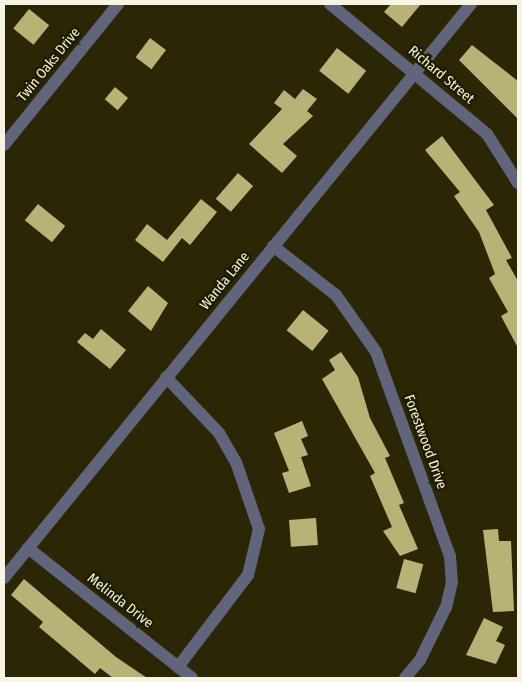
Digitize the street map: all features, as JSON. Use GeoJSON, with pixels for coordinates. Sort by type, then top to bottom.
{"type":"FeatureCollection","features":[{"type":"Feature","properties":{"kind":"street","name":"Twin Oaks Drive"},"geometry":{"type":"LineString","coordinates":[[4,145],[118,4]]}},
{"type":"Feature","properties":{"kind":"street","name":"Richard Street"},"geometry":{"type":"LineString","coordinates":[[330,4],[416,72],[487,134],[518,183]]}},
{"type":"Feature","properties":{"kind":"street","name":"Wanda Lane"},"geometry":{"type":"LineString","coordinates":[[4,578],[471,4]]}},
{"type":"Feature","properties":{"kind":"street","name":"Forestwood Drive"},"geometry":{"type":"LineString","coordinates":[[273,246],[336,295],[376,352],[450,556],[452,582],[446,607],[420,660],[406,678]]}},
{"type":"Feature","properties":{"kind":"street"},"geometry":{"type":"LineString","coordinates":[[166,377],[219,433],[236,462],[259,529],[248,575],[178,667]]}},
{"type":"Feature","properties":{"kind":"street","name":"Melinda Drive"},"geometry":{"type":"LineString","coordinates":[[28,548],[192,678]]}},
{"type":"Feature","properties":{"kind":"building"},"geometry":{"type":"Polygon","coordinates":[[[391,4],[421,4],[402,27],[384,12],[391,4]]]}},
{"type":"Feature","properties":{"kind":"building"},"geometry":{"type":"Polygon","coordinates":[[[29,9],[49,25],[33,45],[13,28],[29,9]]]}},
{"type":"Feature","properties":{"kind":"building"},"geometry":{"type":"Polygon","coordinates":[[[150,38],[166,50],[152,69],[136,57],[150,38]]]}},
{"type":"Feature","properties":{"kind":"building"},"geometry":{"type":"Polygon","coordinates":[[[472,45],[518,81],[518,119],[459,60],[472,45]]]}},
{"type":"Feature","properties":{"kind":"building"},"geometry":{"type":"Polygon","coordinates":[[[337,48],[366,71],[348,94],[319,71],[337,48]]]}},
{"type":"Feature","properties":{"kind":"building"},"geometry":{"type":"Polygon","coordinates":[[[115,87],[128,98],[118,110],[105,99],[115,87]]]}},
{"type":"Feature","properties":{"kind":"building"},"geometry":{"type":"Polygon","coordinates":[[[303,89],[317,99],[307,111],[313,116],[283,144],[297,156],[282,173],[249,144],[282,109],[274,103],[284,90],[295,99],[303,89]]]}},
{"type":"Feature","properties":{"kind":"building"},"geometry":{"type":"Polygon","coordinates":[[[442,136],[494,205],[486,210],[512,258],[506,260],[518,281],[518,348],[501,316],[508,312],[489,278],[495,274],[479,232],[454,196],[460,192],[425,150],[442,136]]]}},
{"type":"Feature","properties":{"kind":"building"},"geometry":{"type":"Polygon","coordinates":[[[238,173],[253,186],[231,212],[216,199],[238,173]]]}},
{"type":"Feature","properties":{"kind":"building"},"geometry":{"type":"Polygon","coordinates":[[[201,199],[217,212],[190,245],[182,238],[163,262],[135,240],[147,224],[167,240],[201,199]]]}},
{"type":"Feature","properties":{"kind":"building"},"geometry":{"type":"Polygon","coordinates":[[[38,204],[65,226],[52,242],[25,220],[38,204]]]}},
{"type":"Feature","properties":{"kind":"building"},"geometry":{"type":"Polygon","coordinates":[[[148,286],[168,303],[151,331],[128,311],[148,286]]]}},
{"type":"Feature","properties":{"kind":"building"},"geometry":{"type":"Polygon","coordinates":[[[303,310],[329,331],[312,351],[287,330],[303,310]]]}},
{"type":"Feature","properties":{"kind":"building"},"geometry":{"type":"Polygon","coordinates":[[[101,329],[126,350],[110,369],[77,342],[85,333],[93,339],[101,329]]]}},
{"type":"Feature","properties":{"kind":"building"},"geometry":{"type":"Polygon","coordinates":[[[341,352],[358,377],[370,418],[390,456],[385,458],[404,503],[399,505],[418,549],[400,556],[383,531],[392,527],[370,476],[375,473],[322,379],[335,370],[329,360],[341,352]]]}},
{"type":"Feature","properties":{"kind":"building"},"geometry":{"type":"Polygon","coordinates":[[[302,421],[308,436],[301,439],[308,455],[301,457],[311,486],[289,493],[282,473],[289,471],[274,433],[302,421]]]}},
{"type":"Feature","properties":{"kind":"building"},"geometry":{"type":"Polygon","coordinates":[[[316,518],[318,545],[291,547],[289,520],[316,518]]]}},
{"type":"Feature","properties":{"kind":"building"},"geometry":{"type":"Polygon","coordinates":[[[498,529],[499,541],[511,541],[514,611],[493,612],[483,530],[498,529]]]}},
{"type":"Feature","properties":{"kind":"building"},"geometry":{"type":"Polygon","coordinates":[[[404,559],[423,564],[416,593],[396,588],[404,559]]]}},
{"type":"Feature","properties":{"kind":"building"},"geometry":{"type":"Polygon","coordinates":[[[24,579],[116,657],[147,678],[113,678],[100,668],[95,674],[39,627],[43,622],[11,595],[24,579]]]}},
{"type":"Feature","properties":{"kind":"building"},"geometry":{"type":"Polygon","coordinates":[[[484,618],[503,627],[496,641],[505,645],[496,664],[466,655],[484,618]]]}}]}
